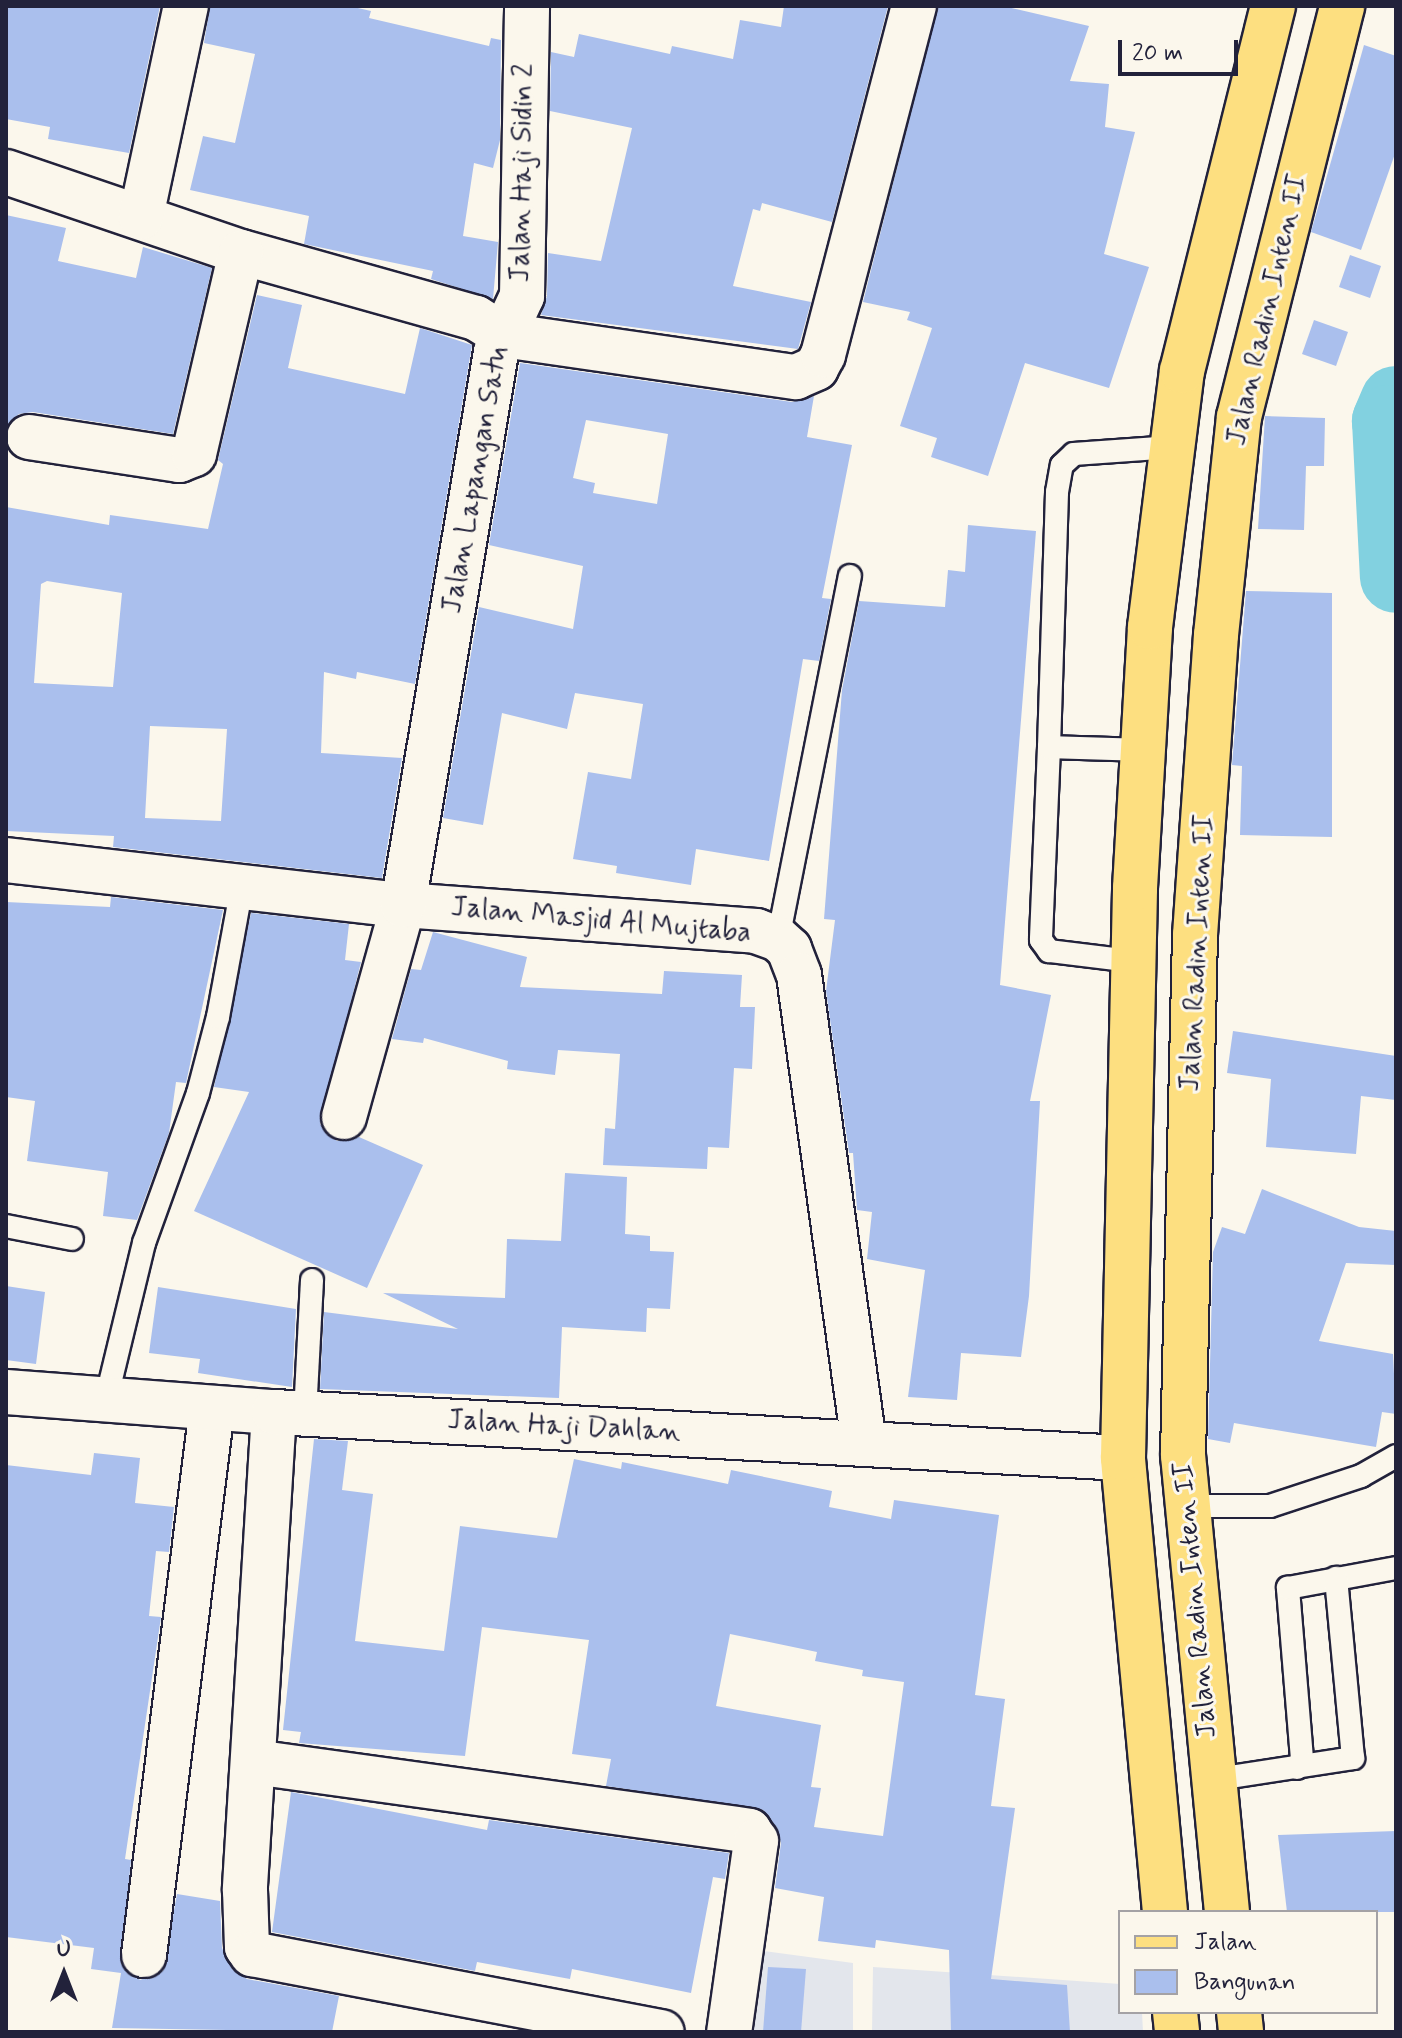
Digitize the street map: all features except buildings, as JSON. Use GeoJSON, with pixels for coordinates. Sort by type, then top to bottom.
{"type":"FeatureCollection","features":[{"type":"Feature","properties":{"kind":"main road","name":"Jalan Radin Inten II"},"geometry":{"type":"LineString","coordinates":[[1165,1910],[1123,1458],[1131,961],[1150,627],[1172,447],[1202,278],[1273,6]]}},
{"type":"Feature","properties":{"kind":"main road","name":"Jalan Radin Inten II"},"geometry":{"type":"LineString","coordinates":[[1227,1910],[1211,1780],[1183,1456],[1195,935],[1224,557],[1239,417],[1342,6]]}},
{"type":"Feature","properties":{"kind":"street"},"geometry":{"type":"LineString","coordinates":[[141,217],[186,6]]}},
{"type":"Feature","properties":{"kind":"street","name":"Jalan Haji Sidin 2"},"geometry":{"type":"LineString","coordinates":[[503,335],[522,296],[527,6]]}},
{"type":"Feature","properties":{"kind":"street"},"geometry":{"type":"LineString","coordinates":[[503,335],[782,376],[816,368],[914,6]]}},
{"type":"Feature","properties":{"kind":"street","name":"Jalan Lapangan Satu"},"geometry":{"type":"LineString","coordinates":[[6,172],[241,252],[476,318],[503,335],[403,905],[344,1117]]}},
{"type":"Feature","properties":{"kind":"street"},"geometry":{"type":"LineString","coordinates":[[29,437],[179,460],[194,454],[241,252]]}},
{"type":"Feature","properties":{"kind":"street","name":"Jalan Masjid Al Mujtaba"},"geometry":{"type":"LineString","coordinates":[[6,860],[403,905],[756,931],[778,939],[789,949],[799,975],[864,1444]]}},
{"type":"Feature","properties":{"kind":"street","name":"Jalan Haji Dahlan"},"geometry":{"type":"LineString","coordinates":[[6,1392],[290,1413],[1123,1458]]}},
{"type":"Feature","properties":{"kind":"street"},"geometry":{"type":"LineString","coordinates":[[144,1955],[212,1408]]}},
{"type":"Feature","properties":{"kind":"street"},"geometry":{"type":"LineString","coordinates":[[290,1413],[254,1762],[244,1939],[252,1954],[662,2032]]}},
{"type":"Feature","properties":{"kind":"street"},"geometry":{"type":"LineString","coordinates":[[254,1762],[749,1831],[756,1841],[729,2032]]}},
{"type":"Feature","properties":{"kind":"lane"},"geometry":{"type":"LineString","coordinates":[[1131,961],[1049,951],[1041,940],[1057,492],[1062,465],[1074,454],[1172,447]]}},
{"type":"Feature","properties":{"kind":"lane"},"geometry":{"type":"LineString","coordinates":[[778,939],[850,576]]}},
{"type":"Feature","properties":{"kind":"lane"},"geometry":{"type":"LineString","coordinates":[[1049,747],[1143,750]]}},
{"type":"Feature","properties":{"kind":"lane"},"geometry":{"type":"LineString","coordinates":[[106,1400],[144,1243],[198,1093],[218,1017],[242,886]]}},
{"type":"Feature","properties":{"kind":"lane"},"geometry":{"type":"LineString","coordinates":[[6,1226],[72,1239]]}},
{"type":"Feature","properties":{"kind":"lane"},"geometry":{"type":"LineString","coordinates":[[290,1413],[312,1280]]}},
{"type":"Feature","properties":{"kind":"lane"},"geometry":{"type":"LineString","coordinates":[[1187,1506],[1270,1506],[1361,1476],[1396,1456]]}},
{"type":"Feature","properties":{"kind":"lane"},"geometry":{"type":"LineString","coordinates":[[1297,1768],[1302,1759],[1286,1595],[1291,1584],[1396,1568]]}},
{"type":"Feature","properties":{"kind":"lane"},"geometry":{"type":"LineString","coordinates":[[1211,1780],[1344,1762],[1353,1758],[1356,1746],[1336,1578]]}},
{"type":"Feature","properties":{"kind":"shaded area"},"geometry":{"type":"Polygon","coordinates":[[[749,1949],[853,1963],[853,2032],[739,2032],[749,1949]]]}},
{"type":"Feature","properties":{"kind":"shaded area"},"geometry":{"type":"Polygon","coordinates":[[[873,1967],[1118,1984],[1118,2014],[1142,2014],[1143,2032],[872,2032],[873,1967]]]}},
{"type":"Feature","properties":{"kind":"waterway"},"geometry":{"type":"LineString","coordinates":[[1396,402],[1388,421],[1396,577]]}}]}
